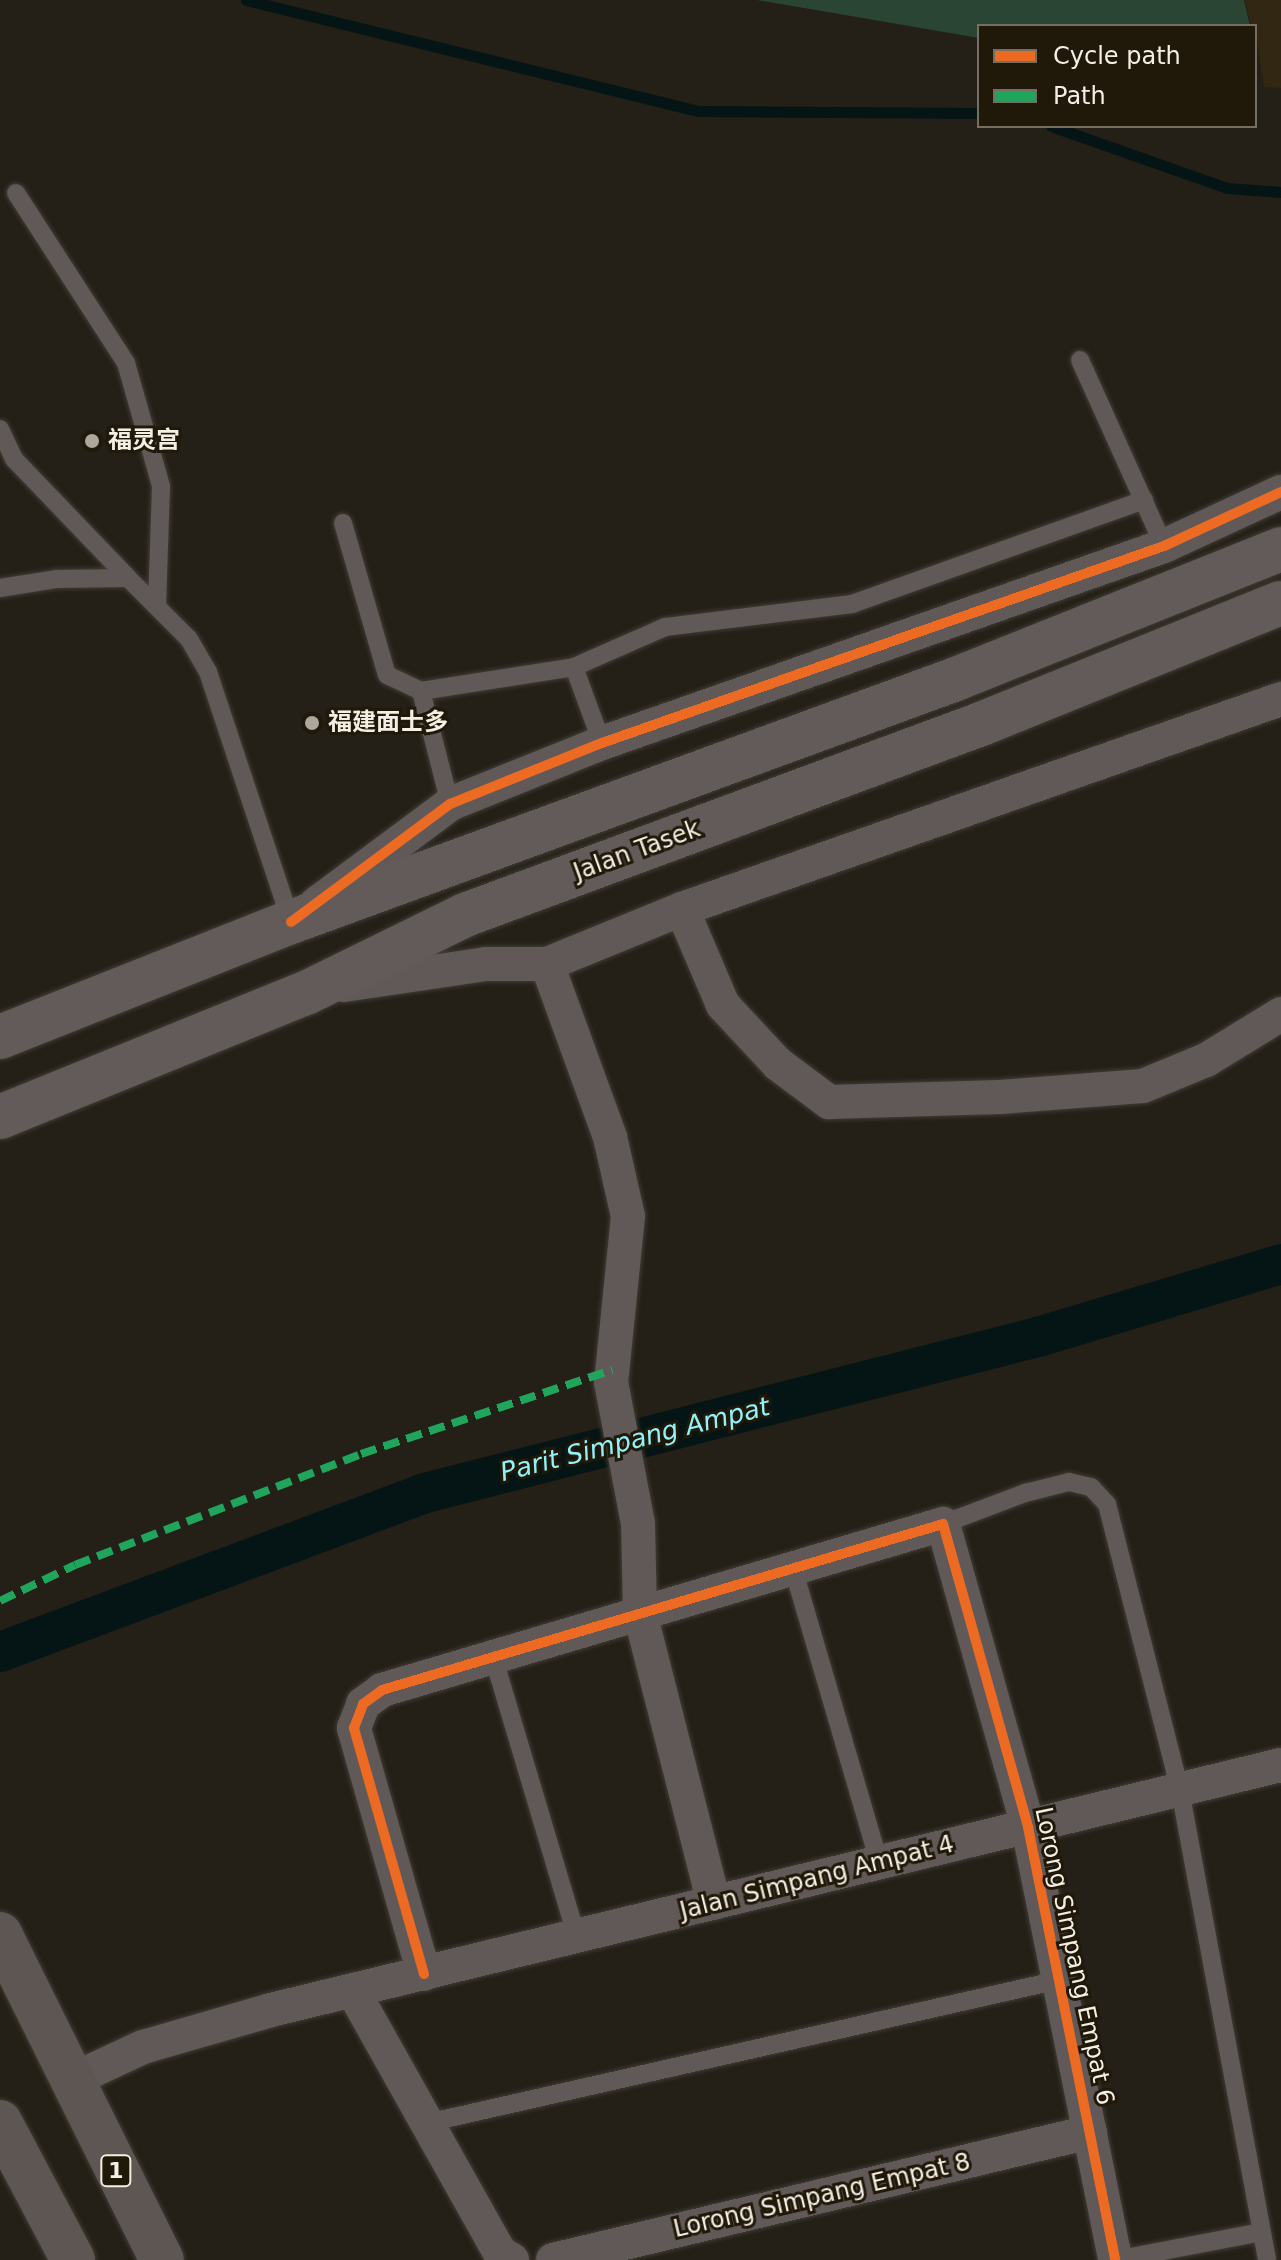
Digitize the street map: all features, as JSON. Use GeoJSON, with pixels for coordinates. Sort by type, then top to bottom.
{"type":"FeatureCollection","features":[{"type":"Feature","properties":{"kind":"highway","name":"1"},"geometry":{"type":"LineString","coordinates":[[0,1934],[70,2081],[162,2260]]}},
{"type":"Feature","properties":{"kind":"highway"},"geometry":{"type":"LineString","coordinates":[[0,2122],[15,2168],[73,2260]]}},
{"type":"Feature","properties":{"kind":"main road"},"geometry":{"type":"LineString","coordinates":[[0,1037],[291,922],[956,679],[1281,549]]}},
{"type":"Feature","properties":{"kind":"main road","name":"Jalan Tasek"},"geometry":{"type":"LineString","coordinates":[[0,1117],[308,992],[465,915],[981,724],[1281,603]]}},
{"type":"Feature","properties":{"kind":"street"},"geometry":{"type":"LineString","coordinates":[[291,922],[450,804],[602,743],[1164,546],[1273,492]]}},
{"type":"Feature","properties":{"kind":"street"},"geometry":{"type":"LineString","coordinates":[[308,992],[420,971],[486,964],[547,964],[682,909],[1281,699]]}},
{"type":"Feature","properties":{"kind":"street"},"geometry":{"type":"LineString","coordinates":[[682,909],[723,1005],[778,1064],[829,1102],[1000,1097],[1143,1086],[1206,1060],[1281,1014]]}},
{"type":"Feature","properties":{"kind":"street"},"geometry":{"type":"LineString","coordinates":[[547,964],[610,1137],[628,1216],[611,1382],[638,1523],[640,1613],[714,1903]]}},
{"type":"Feature","properties":{"kind":"street"},"geometry":{"type":"LineString","coordinates":[[424,1974],[354,1728],[363,1704],[382,1690],[943,1524]]}},
{"type":"Feature","properties":{"kind":"street","name":"Lorong Simpang Empat 6"},"geometry":{"type":"LineString","coordinates":[[943,1524],[1028,1827],[1115,2260]]}},
{"type":"Feature","properties":{"kind":"street","name":"Jalan Simpang Ampat 4"},"geometry":{"type":"LineString","coordinates":[[70,2081],[143,2047],[271,2010],[1281,1765]]}},
{"type":"Feature","properties":{"kind":"street"},"geometry":{"type":"LineString","coordinates":[[353,1991],[500,2253],[512,2260]]}},
{"type":"Feature","properties":{"kind":"street","name":"Lorong Simpang Empat 8"},"geometry":{"type":"LineString","coordinates":[[553,2260],[1090,2132]]}},
{"type":"Feature","properties":{"kind":"lane"},"geometry":{"type":"LineString","coordinates":[[16,193],[126,363],[161,486],[157,607]]}},
{"type":"Feature","properties":{"kind":"lane"},"geometry":{"type":"LineString","coordinates":[[1080,360],[1164,546]]}},
{"type":"Feature","properties":{"kind":"lane"},"geometry":{"type":"LineString","coordinates":[[0,429],[14,459],[189,639],[208,672],[291,922]]}},
{"type":"Feature","properties":{"kind":"lane"},"geometry":{"type":"LineString","coordinates":[[343,523],[387,675],[421,691],[574,667],[665,627],[852,604],[1144,500]]}},
{"type":"Feature","properties":{"kind":"lane"},"geometry":{"type":"LineString","coordinates":[[0,588],[57,579],[128,578]]}},
{"type":"Feature","properties":{"kind":"lane"},"geometry":{"type":"LineString","coordinates":[[574,667],[602,743]]}},
{"type":"Feature","properties":{"kind":"lane"},"geometry":{"type":"LineString","coordinates":[[421,691],[450,804]]}},
{"type":"Feature","properties":{"kind":"lane"},"geometry":{"type":"LineString","coordinates":[[943,1524],[1025,1493],[1069,1482],[1091,1487],[1107,1504],[1180,1790],[1267,2260]]}},
{"type":"Feature","properties":{"kind":"lane"},"geometry":{"type":"LineString","coordinates":[[793,1568],[879,1863]]}},
{"type":"Feature","properties":{"kind":"lane"},"geometry":{"type":"LineString","coordinates":[[493,1656],[577,1937]]}},
{"type":"Feature","properties":{"kind":"lane"},"geometry":{"type":"LineString","coordinates":[[427,2123],[1059,1980]]}},
{"type":"Feature","properties":{"kind":"lane"},"geometry":{"type":"LineString","coordinates":[[1115,2260],[1261,2232]]}},
{"type":"Feature","properties":{"kind":"shaded area"},"geometry":{"type":"Polygon","coordinates":[[[1245,0],[1281,0],[1281,88],[1264,87],[1257,24],[1251,24],[1245,0]]]}},
{"type":"Feature","properties":{"kind":"green space"},"geometry":{"type":"Polygon","coordinates":[[[757,0],[1244,0],[1250,24],[977,24],[977,38],[757,0]]]}},
{"type":"Feature","properties":{"kind":"waterway"},"geometry":{"type":"LineString","coordinates":[[246,0],[699,111],[977,113]]}},
{"type":"Feature","properties":{"kind":"waterway"},"geometry":{"type":"LineString","coordinates":[[1057,128],[1227,188],[1281,192]]}},
{"type":"Feature","properties":{"kind":"waterway","name":"Parit Simpang Ampat"},"geometry":{"type":"LineString","coordinates":[[0,1652],[425,1493],[1038,1337],[1281,1264]]}},
{"type":"Feature","properties":{"kind":"marked path"},"geometry":{"type":"LineString","coordinates":[[0,1601],[75,1565],[361,1454],[612,1370]]}},
{"type":"Feature","properties":{"kind":"cycle path"},"geometry":{"type":"LineString","coordinates":[[291,922],[450,804],[602,743],[1164,546],[1281,492]]}},
{"type":"Feature","properties":{"kind":"cycle path"},"geometry":{"type":"LineString","coordinates":[[424,1974],[354,1728],[363,1704],[382,1690],[943,1524],[1028,1827],[1115,2260]]}},
{"type":"Feature","properties":{"kind":"place","name":"福灵宫"},"geometry":{"type":"Point","coordinates":[92,441]}},
{"type":"Feature","properties":{"kind":"place","name":"福建面士多"},"geometry":{"type":"Point","coordinates":[312,723]}}]}
